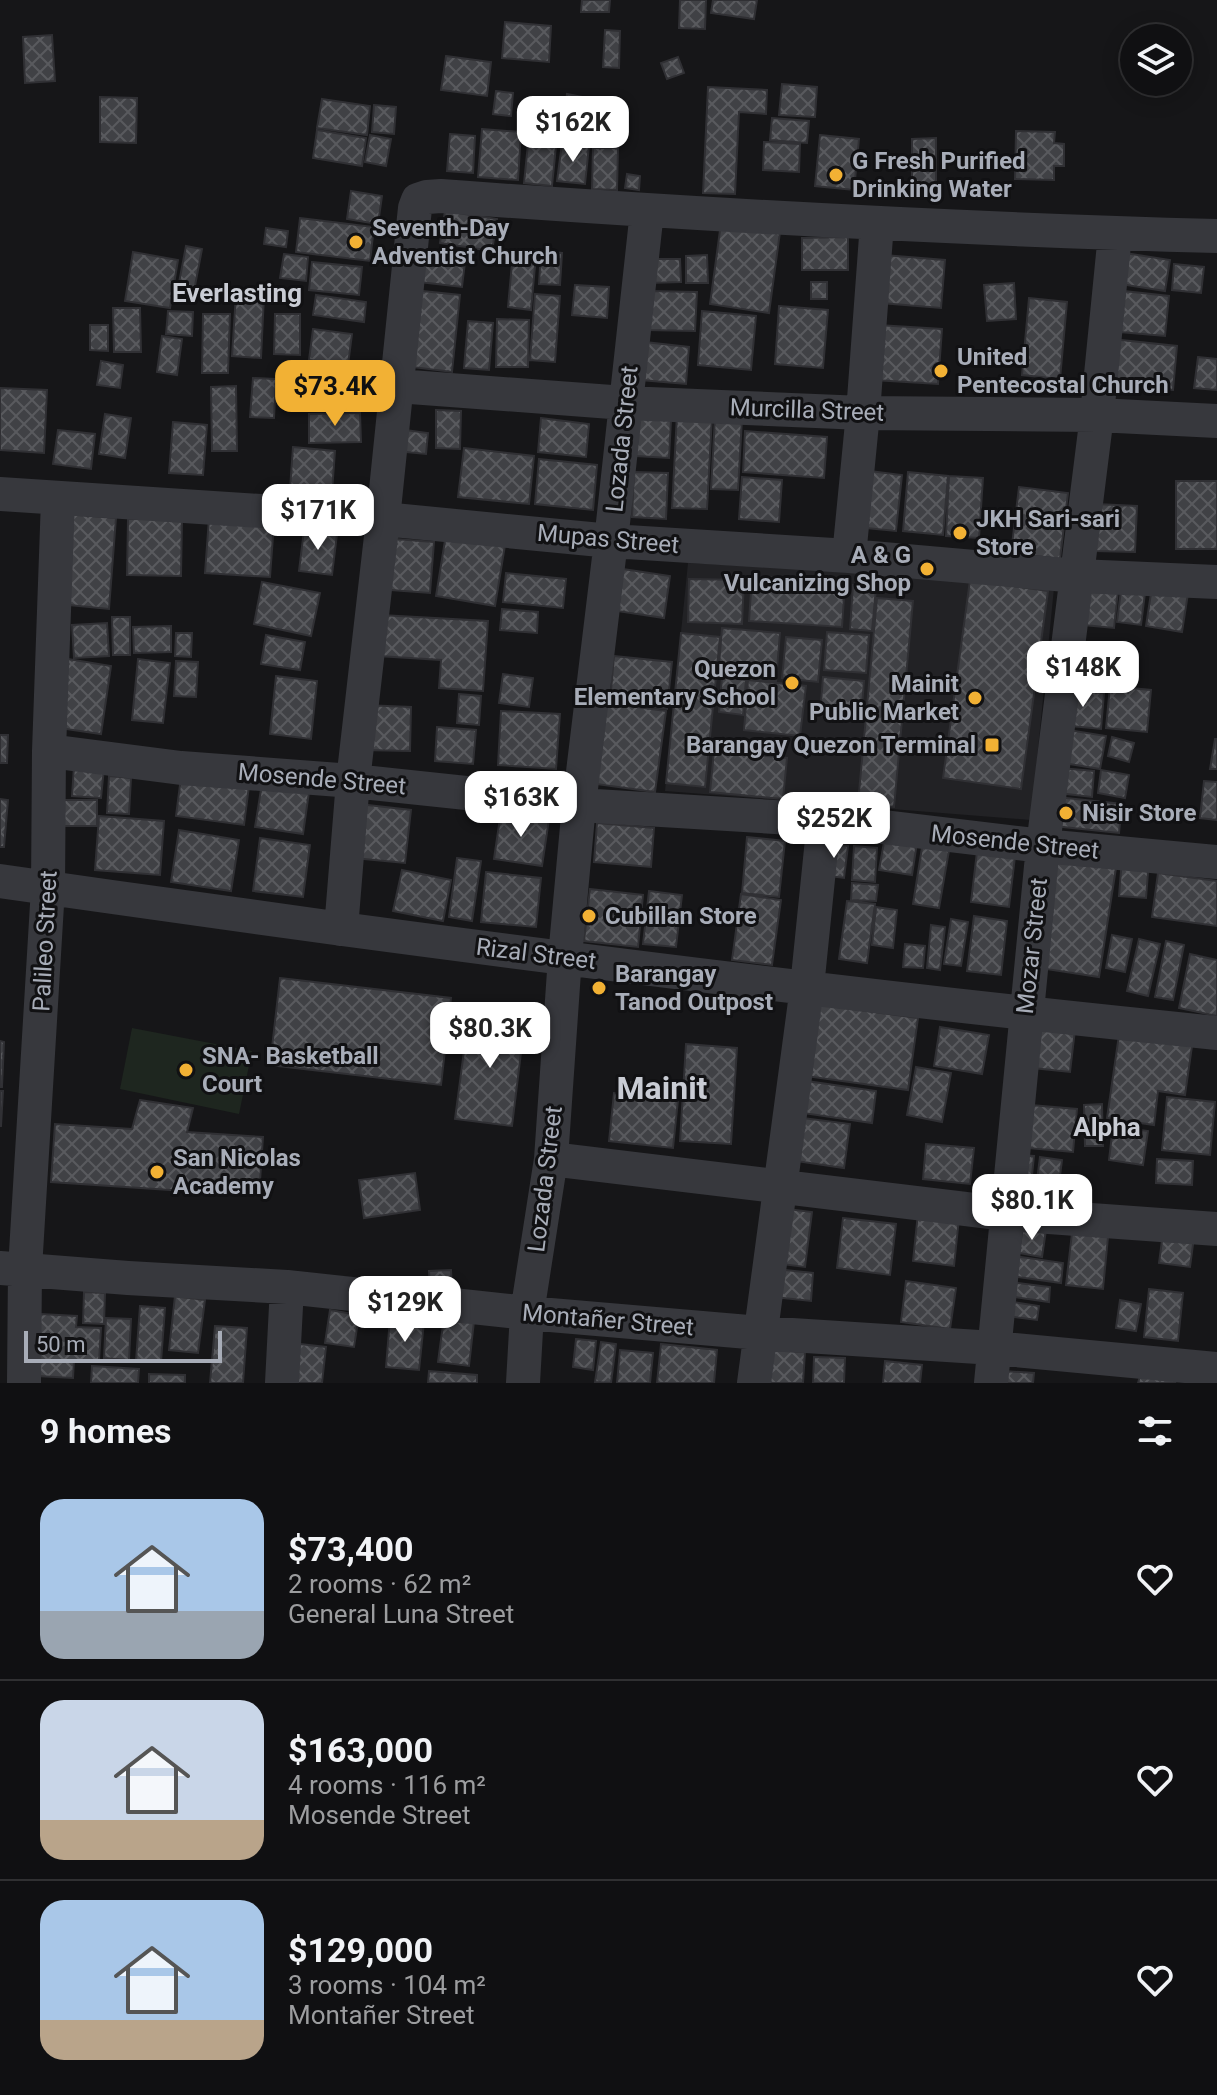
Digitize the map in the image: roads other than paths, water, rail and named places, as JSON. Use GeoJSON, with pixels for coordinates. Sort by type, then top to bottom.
{"type":"FeatureCollection","features":[{"type":"Feature","properties":{"kind":"street"},"geometry":{"type":"LineString","coordinates":[[341,929],[353,781],[418,200],[441,196],[877,223],[1217,236]]}},
{"type":"Feature","properties":{"kind":"street","name":"Lozada Street"},"geometry":{"type":"LineString","coordinates":[[523,1383],[527,1313],[551,1159],[579,805],[647,211]]}},
{"type":"Feature","properties":{"kind":"street"},"geometry":{"type":"LineString","coordinates":[[849,556],[877,223]]}},
{"type":"Feature","properties":{"kind":"street","name":"Mozar Street"},"geometry":{"type":"LineString","coordinates":[[991,1383],[1043,846],[1097,415],[1115,234]]}},
{"type":"Feature","properties":{"kind":"street","name":"Murcilla Street"},"geometry":{"type":"LineString","coordinates":[[397,386],[625,403],[863,413],[1097,415],[1217,421]]}},
{"type":"Feature","properties":{"kind":"street","name":"Mupas Street"},"geometry":{"type":"LineString","coordinates":[[0,494],[383,519],[611,541],[849,556],[1078,576],[1217,582]]}},
{"type":"Feature","properties":{"kind":"street","name":"Palileo Street"},"geometry":{"type":"LineString","coordinates":[[24,1383],[12,1269],[48,888],[49,751],[58,499]]}},
{"type":"Feature","properties":{"kind":"street","name":"Mosende Street"},"geometry":{"type":"LineString","coordinates":[[49,751],[181,768],[353,781],[579,805],[824,820],[1043,846],[1217,862]]}},
{"type":"Feature","properties":{"kind":"street"},"geometry":{"type":"LineString","coordinates":[[754,1383],[807,987],[824,820]]}},
{"type":"Feature","properties":{"kind":"street","name":"Rizal Street"},"geometry":{"type":"LineString","coordinates":[[0,881],[565,957],[1025,1014],[1217,1033]]}},
{"type":"Feature","properties":{"kind":"street"},"geometry":{"type":"LineString","coordinates":[[551,1159],[1007,1214],[1217,1229]]}},
{"type":"Feature","properties":{"kind":"street","name":"Montañer Street"},"geometry":{"type":"LineString","coordinates":[[12,1269],[287,1287],[527,1313],[760,1333],[994,1348],[1216,1369]]}},
{"type":"Feature","properties":{"kind":"street"},"geometry":{"type":"LineString","coordinates":[[282,1383],[287,1287]]}},
{"type":"Feature","properties":{"kind":"place","name":"G Fresh Purified Drinking Water"},"geometry":{"type":"Point","coordinates":[836,175]}},
{"type":"Feature","properties":{"kind":"place","name":"Seventh-Day Adventist Church"},"geometry":{"type":"Point","coordinates":[356,242]}},
{"type":"Feature","properties":{"kind":"place","name":"United Pentecostal Church"},"geometry":{"type":"Point","coordinates":[941,371]}},
{"type":"Feature","properties":{"kind":"place","name":"JKH Sari-sari Store"},"geometry":{"type":"Point","coordinates":[960,533]}},
{"type":"Feature","properties":{"kind":"place","name":"A & G Vulcanizing Shop"},"geometry":{"type":"Point","coordinates":[927,569]}},
{"type":"Feature","properties":{"kind":"place","name":"Quezon Elementary School"},"geometry":{"type":"Point","coordinates":[792,683]}},
{"type":"Feature","properties":{"kind":"place","name":"Mainit Public Market"},"geometry":{"type":"Point","coordinates":[975,698]}},
{"type":"Feature","properties":{"kind":"place","name":"Barangay Quezon Terminal"},"geometry":{"type":"Point","coordinates":[992,745]}},
{"type":"Feature","properties":{"kind":"place","name":"Nisir Store"},"geometry":{"type":"Point","coordinates":[1066,813]}},
{"type":"Feature","properties":{"kind":"place","name":"Cubillan Store"},"geometry":{"type":"Point","coordinates":[589,916]}},
{"type":"Feature","properties":{"kind":"place","name":"Barangay Tanod Outpost"},"geometry":{"type":"Point","coordinates":[599,988]}},
{"type":"Feature","properties":{"kind":"place","name":"SNA- Basketball Court"},"geometry":{"type":"Point","coordinates":[186,1070]}},
{"type":"Feature","properties":{"kind":"place","name":"San Nicolas Academy"},"geometry":{"type":"Point","coordinates":[157,1172]}},
{"type":"Feature","properties":{"kind":"district","name":"Everlasting"},"geometry":{"type":"Point","coordinates":[237,293]}},
{"type":"Feature","properties":{"kind":"district","name":"Mainit"},"geometry":{"type":"Point","coordinates":[662,1088]}},
{"type":"Feature","properties":{"kind":"district","name":"Alpha"},"geometry":{"type":"Point","coordinates":[1107,1127]}}]}
